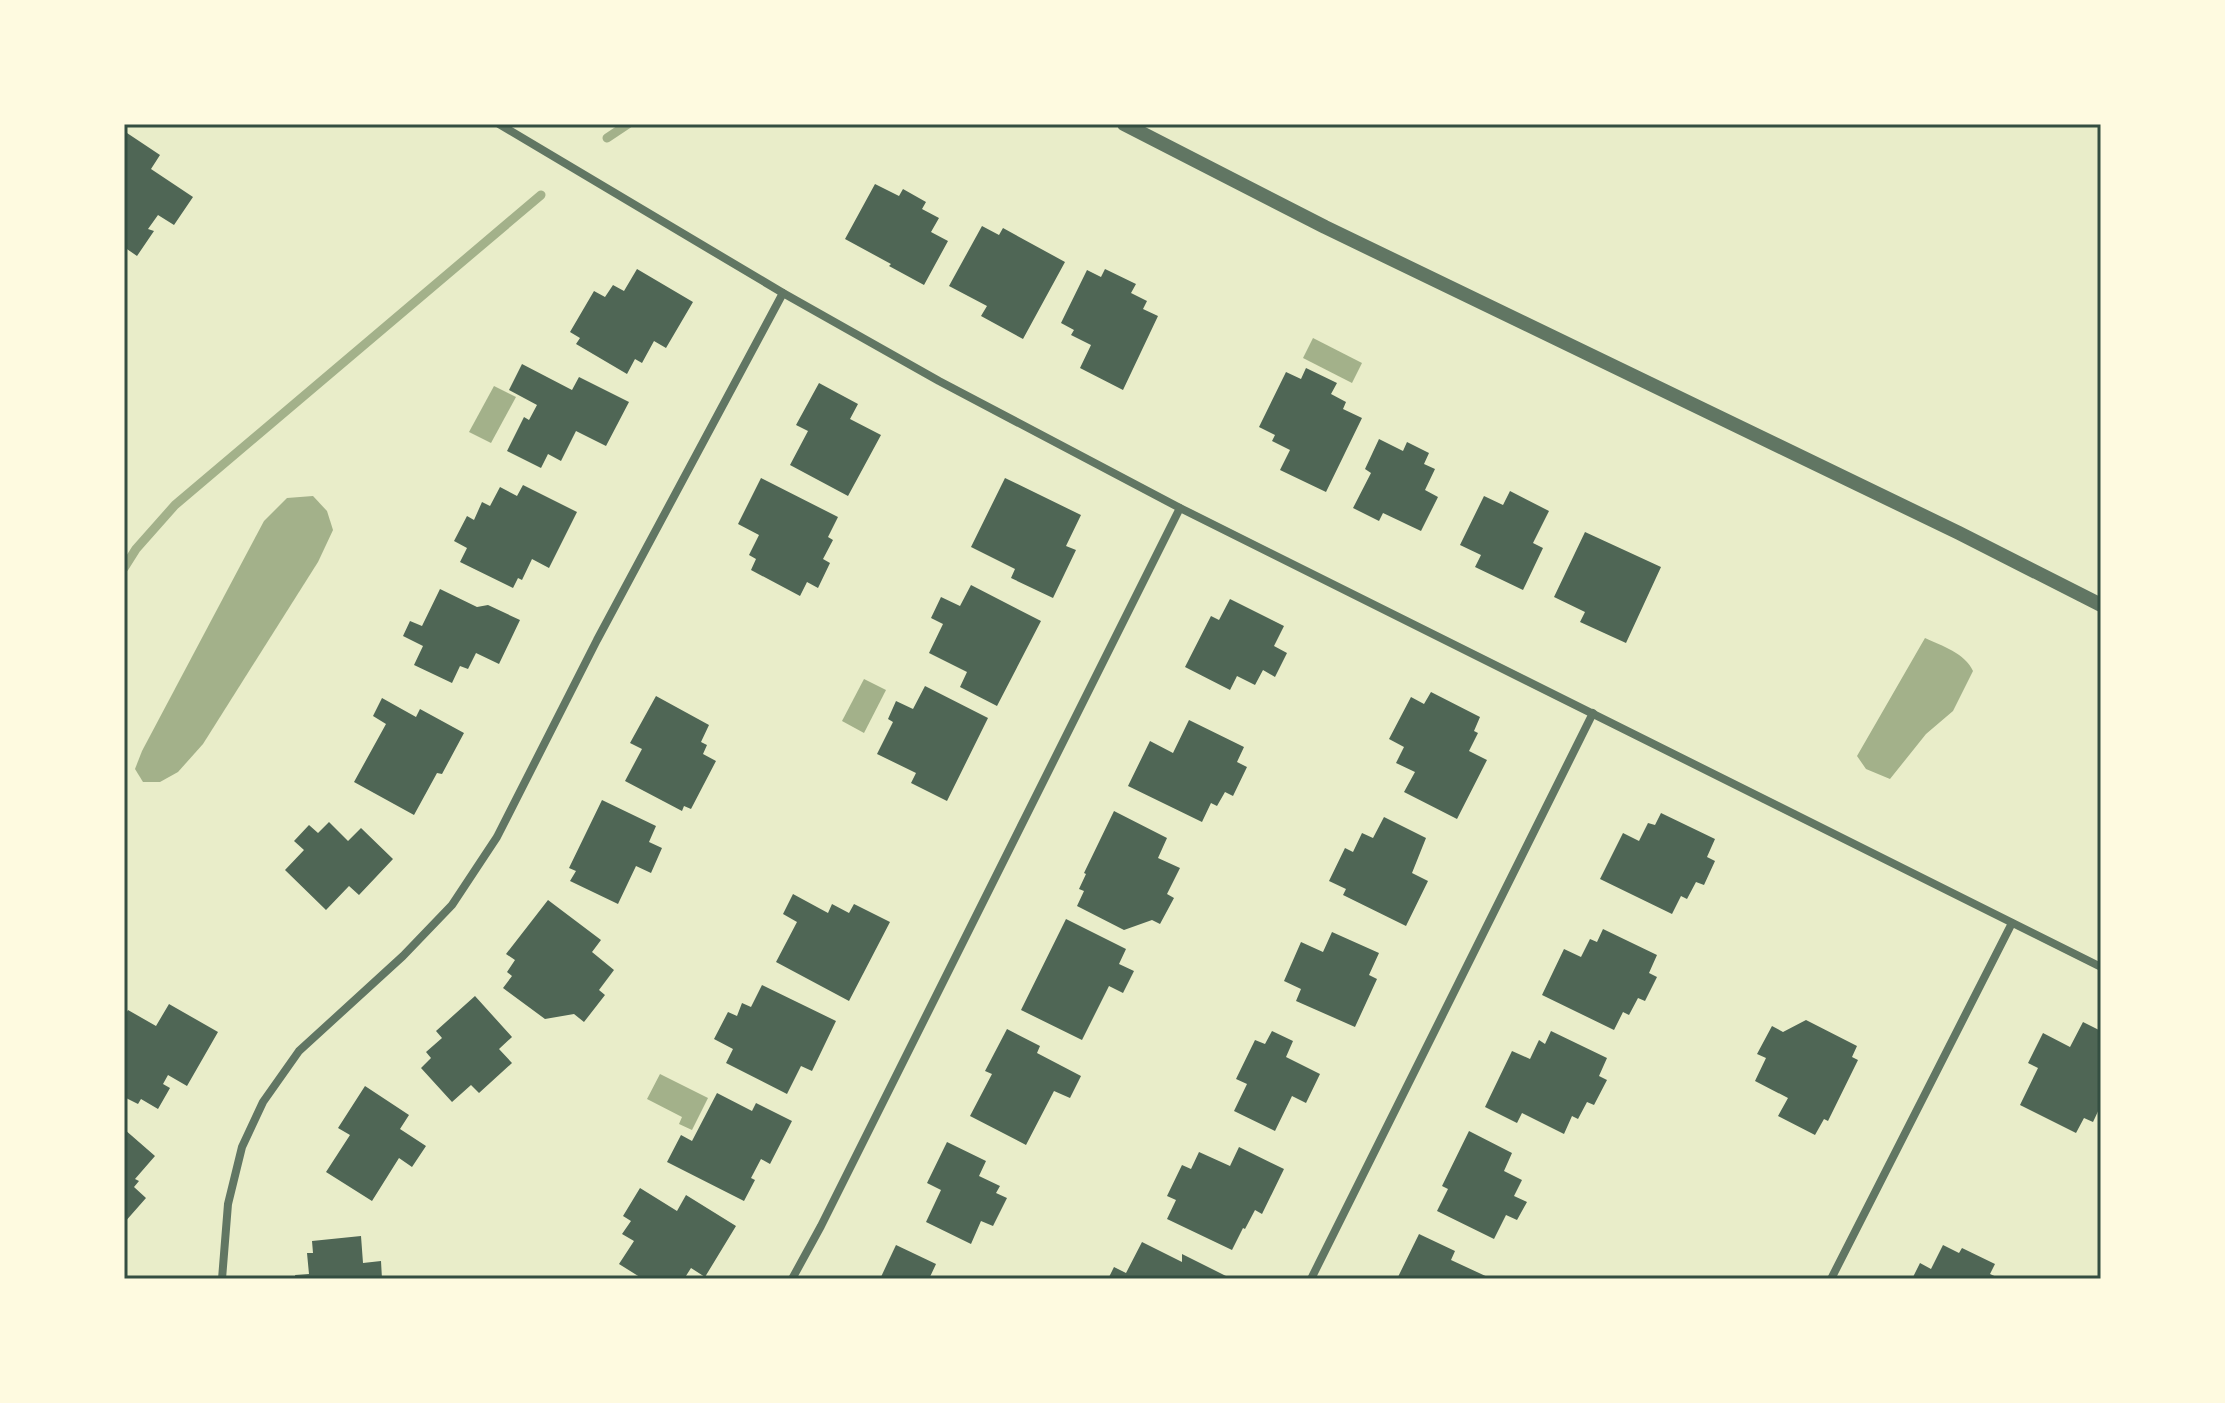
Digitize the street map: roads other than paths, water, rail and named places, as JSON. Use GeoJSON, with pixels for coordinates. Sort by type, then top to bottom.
{"type":"FeatureCollection","features":[{"type":"Feature","properties":{"kind":"street"},"geometry":{"type":"LineString","coordinates":[[499,124],[783,293],[939,381],[1180,508],[2101,967]]}},
{"type":"Feature","properties":{"kind":"street"},"geometry":{"type":"LineString","coordinates":[[1124,124],[1325,227],[1959,533],[2101,605]]}},
{"type":"Feature","properties":{"kind":"street"},"geometry":{"type":"LineString","coordinates":[[222,1279],[228,1204],[242,1147],[263,1102],[299,1051],[403,956],[452,905],[497,837],[597,640],[783,293]]}},
{"type":"Feature","properties":{"kind":"street"},"geometry":{"type":"LineString","coordinates":[[792,1279],[1180,508]]}},
{"type":"Feature","properties":{"kind":"street"},"geometry":{"type":"LineString","coordinates":[[1311,1279],[1593,713]]}},
{"type":"Feature","properties":{"kind":"street"},"geometry":{"type":"LineString","coordinates":[[1831,1279],[2012,923]]}},
{"type":"Feature","properties":{"kind":"waterway"},"geometry":{"type":"LineString","coordinates":[[607,138],[628,124]]}},
{"type":"Feature","properties":{"kind":"waterway"},"geometry":{"type":"LineString","coordinates":[[124,568],[136,549],[175,505],[541,195]]}}]}
